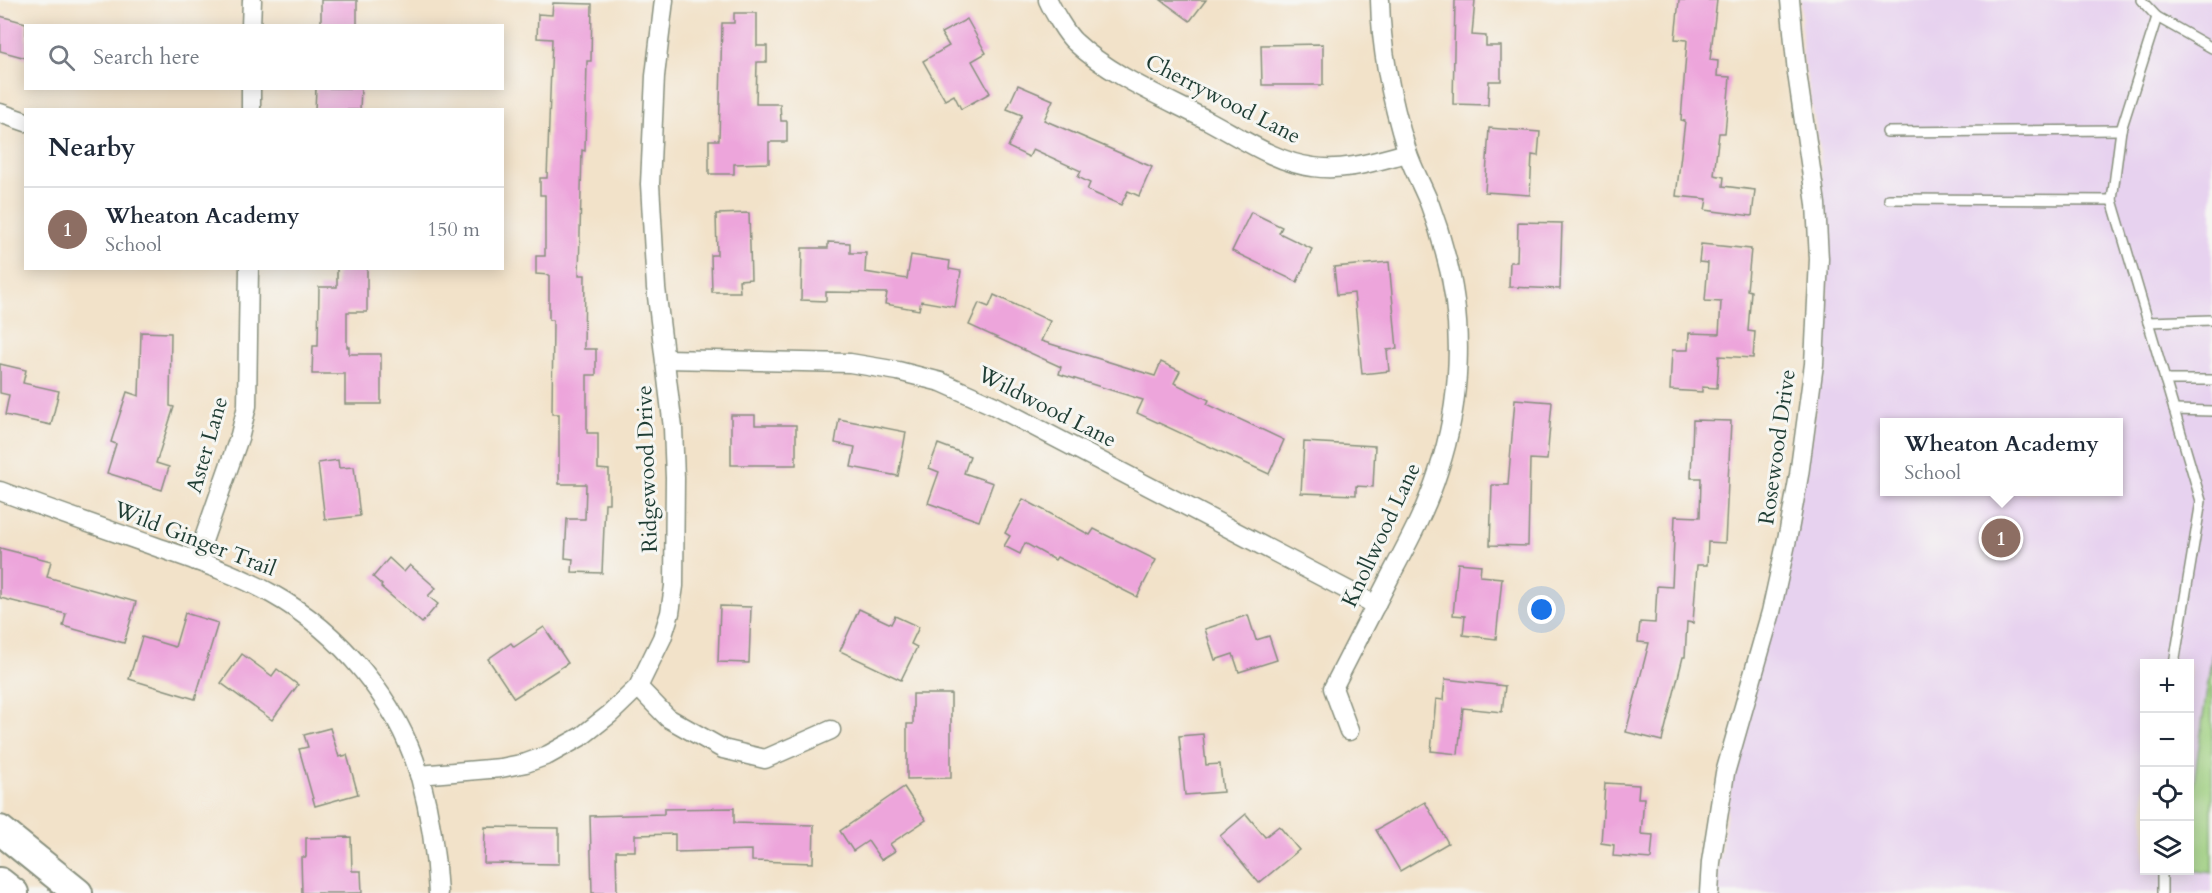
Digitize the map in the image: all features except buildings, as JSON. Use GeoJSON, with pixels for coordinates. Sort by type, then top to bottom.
{"type":"FeatureCollection","features":[{"type":"Feature","properties":{"kind":"main road"},"geometry":{"type":"LineString","coordinates":[[0,830],[78,893]]}},
{"type":"Feature","properties":{"kind":"street"},"geometry":{"type":"LineString","coordinates":[[252,0],[252,24]]}},
{"type":"Feature","properties":{"kind":"street","name":"Ridgewood Drive"},"geometry":{"type":"LineString","coordinates":[[419,775],[501,768],[526,763],[548,755],[582,736],[610,714],[638,687],[662,638],[674,586],[675,468],[666,359],[656,288],[650,184],[655,76],[664,0]]}},
{"type":"Feature","properties":{"kind":"street","name":"Cherrywood Lane"},"geometry":{"type":"LineString","coordinates":[[1048,0],[1074,41],[1111,68],[1262,149],[1292,162],[1330,169],[1351,167],[1407,153]]}},
{"type":"Feature","properties":{"kind":"street","name":"Knollwood Lane"},"geometry":{"type":"LineString","coordinates":[[1349,731],[1333,688],[1431,492],[1451,423],[1458,352],[1455,308],[1446,256],[1431,207],[1407,153],[1391,92],[1384,55],[1380,0]]}},
{"type":"Feature","properties":{"kind":"street","name":"Rosewood Drive"},"geometry":{"type":"LineString","coordinates":[[1709,893],[1714,840],[1725,773],[1771,612],[1789,530],[1803,453],[1814,364],[1819,259],[1816,204],[1797,73],[1790,0]]}},
{"type":"Feature","properties":{"kind":"street"},"geometry":{"type":"LineString","coordinates":[[251,90],[251,108]]}},
{"type":"Feature","properties":{"kind":"street"},"geometry":{"type":"LineString","coordinates":[[0,113],[24,121]]}},
{"type":"Feature","properties":{"kind":"street","name":"Aster Lane"},"geometry":{"type":"LineString","coordinates":[[196,561],[240,435],[247,406],[249,270]]}},
{"type":"Feature","properties":{"kind":"street","name":"Wildwood Lane"},"geometry":{"type":"LineString","coordinates":[[666,359],[850,363],[898,371],[941,382],[995,406],[1376,604]]}},
{"type":"Feature","properties":{"kind":"street","name":"Wild Ginger Trail"},"geometry":{"type":"LineString","coordinates":[[0,492],[249,582],[299,611],[341,644],[395,718],[410,748],[429,816],[438,893]]}},
{"type":"Feature","properties":{"kind":"street"},"geometry":{"type":"LineString","coordinates":[[638,687],[668,718],[723,749],[765,759],[831,730]]}},
{"type":"Feature","properties":{"kind":"lane"},"geometry":{"type":"LineString","coordinates":[[2141,0],[2157,16],[2212,48]]}},
{"type":"Feature","properties":{"kind":"lane"},"geometry":{"type":"LineString","coordinates":[[2157,16],[2121,130],[2112,200],[2201,501],[2175,659]]}},
{"type":"Feature","properties":{"kind":"lane"},"geometry":{"type":"LineString","coordinates":[[1887,132],[2121,130]]}},
{"type":"Feature","properties":{"kind":"lane"},"geometry":{"type":"LineString","coordinates":[[1889,199],[2112,200]]}},
{"type":"Feature","properties":{"kind":"lane"},"geometry":{"type":"LineString","coordinates":[[2148,322],[2212,320]]}},
{"type":"Feature","properties":{"kind":"lane"},"geometry":{"type":"LineString","coordinates":[[2165,380],[2212,380]]}},
{"type":"Feature","properties":{"kind":"lane"},"geometry":{"type":"LineString","coordinates":[[2174,410],[2212,411]]}},
{"type":"Feature","properties":{"kind":"lane"},"geometry":{"type":"LineString","coordinates":[[2162,875],[2162,893]]}},
{"type":"Feature","properties":{"kind":"shaded area"},"geometry":{"type":"Polygon","coordinates":[[[1801,0],[2212,0],[2212,893],[1716,893],[1733,774],[1813,430],[1828,289],[1820,150],[1802,51],[1801,0]]]}},
{"type":"Feature","properties":{"kind":"green space"},"geometry":{"type":"Polygon","coordinates":[[[2212,653],[2212,873],[2194,871],[2194,781],[2212,653]]]}},
{"type":"Feature","properties":{"kind":"place","name":"Wheaton Academy"},"geometry":{"type":"Point","coordinates":[2001,538]}}]}
